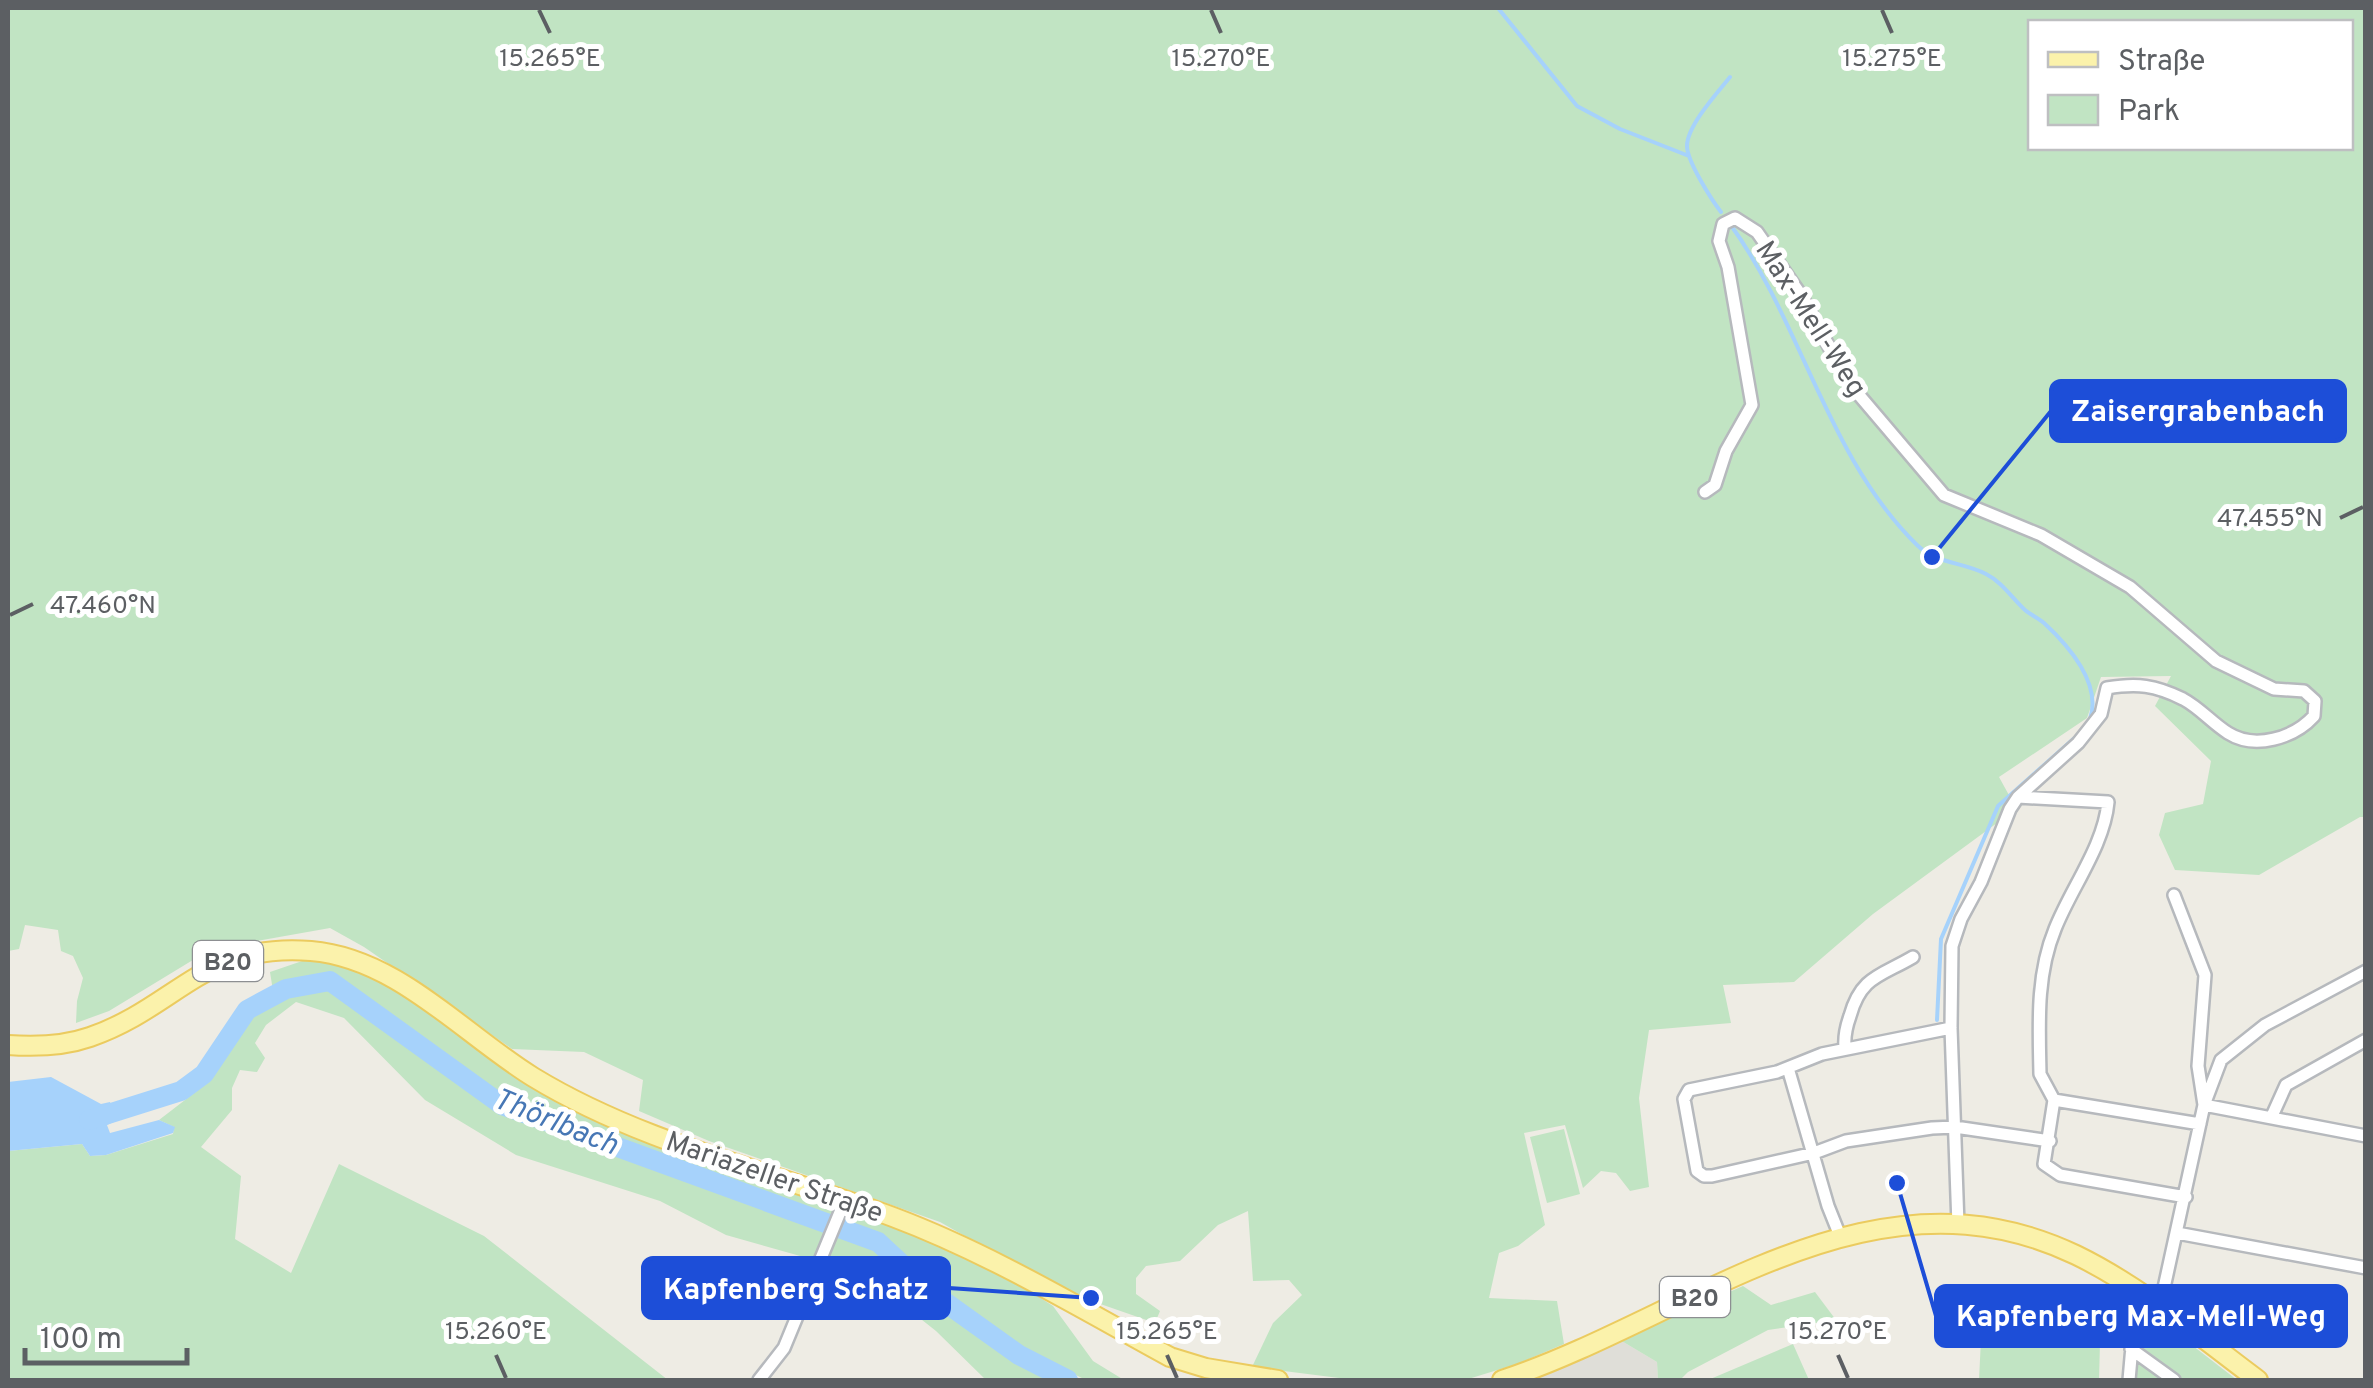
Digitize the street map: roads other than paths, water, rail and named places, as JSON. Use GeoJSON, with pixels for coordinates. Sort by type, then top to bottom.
{"type":"FeatureCollection","features":[{"type":"Feature","properties":{"kind":"main road","name":"Mariazeller Straße"},"geometry":{"type":"LineString","coordinates":[[8,1045],[51,1045],[90,1037],[144,1010],[199,973],[225,962],[275,951],[325,953],[362,963],[394,980],[513,1065],[578,1104],[944,1238],[1170,1357],[1278,1380]]}},
{"type":"Feature","properties":{"kind":"main road","name":"B20"},"geometry":{"type":"LineString","coordinates":[[1502,1380],[1840,1236],[1874,1229],[1958,1225],[2008,1232],[2058,1248],[2096,1266],[2156,1304],[2258,1380]]}},
{"type":"Feature","properties":{"kind":"street","name":"Max-Mell-Weg"},"geometry":{"type":"LineString","coordinates":[[1705,492],[1714,485],[1726,452],[1752,406],[1728,268],[1719,241],[1723,224],[1735,218],[1758,232],[1801,295],[1848,382],[1944,496],[2040,534],[2130,588],[2216,661],[2274,689],[2304,691],[2315,702],[2314,716],[2288,736],[2250,740],[2230,735],[2185,700],[2137,683],[2107,688],[2102,714],[2078,744],[2018,797],[1961,918],[1952,946],[1958,1225]]}},
{"type":"Feature","properties":{"kind":"street"},"geometry":{"type":"LineString","coordinates":[[2018,797],[2108,802],[2097,840],[2053,933],[2041,976],[2040,1074],[2054,1100],[2044,1164],[2060,1175],[2186,1197]]}},
{"type":"Feature","properties":{"kind":"street"},"geometry":{"type":"LineString","coordinates":[[2174,895],[2206,975],[2198,1066],[2204,1106]]}},
{"type":"Feature","properties":{"kind":"street"},"geometry":{"type":"LineString","coordinates":[[1845,1048],[1849,1018],[1863,985],[1913,957]]}},
{"type":"Feature","properties":{"kind":"street"},"geometry":{"type":"LineString","coordinates":[[2130,1380],[2131,1341],[2139,1324],[2162,1297],[2204,1106],[2221,1060],[2265,1025],[2366,971]]}},
{"type":"Feature","properties":{"kind":"street"},"geometry":{"type":"LineString","coordinates":[[1951,1028],[1845,1048],[1788,1068],[1686,1092],[1697,1171],[1712,1176],[1883,1133],[1955,1127],[2050,1141]]}},
{"type":"Feature","properties":{"kind":"street"},"geometry":{"type":"LineString","coordinates":[[2272,1116],[2286,1085],[2366,1040]]}},
{"type":"Feature","properties":{"kind":"street"},"geometry":{"type":"LineString","coordinates":[[1788,1068],[1840,1236]]}},
{"type":"Feature","properties":{"kind":"street"},"geometry":{"type":"LineString","coordinates":[[2054,1100],[2200,1124]]}},
{"type":"Feature","properties":{"kind":"street"},"geometry":{"type":"LineString","coordinates":[[2204,1106],[2366,1136]]}},
{"type":"Feature","properties":{"kind":"street"},"geometry":{"type":"LineString","coordinates":[[759,1380],[784,1348],[844,1203]]}},
{"type":"Feature","properties":{"kind":"street"},"geometry":{"type":"LineString","coordinates":[[2178,1233],[2366,1268]]}},
{"type":"Feature","properties":{"kind":"street"},"geometry":{"type":"LineString","coordinates":[[2131,1349],[2174,1380]]}},
{"type":"Feature","properties":{"kind":"water"},"geometry":{"type":"Polygon","coordinates":[[[51,1077],[101,1104],[110,1102],[116,1121],[107,1125],[110,1133],[159,1120],[175,1127],[173,1133],[106,1155],[90,1156],[82,1144],[8,1151],[8,1082],[51,1077]]]}},
{"type":"Feature","properties":{"kind":"waterway"},"geometry":{"type":"LineString","coordinates":[[1498,8],[1577,106],[1620,129],[1689,156]]}},
{"type":"Feature","properties":{"kind":"waterway"},"geometry":{"type":"LineString","coordinates":[[1721,212],[1695,170],[1687,146],[1697,120],[1730,77]]}},
{"type":"Feature","properties":{"kind":"waterway"},"geometry":{"type":"LineString","coordinates":[[1730,224],[1777,304],[1837,431],[1886,510],[1924,551],[1992,577],[2054,632],[2087,679],[2091,692],[2090,719]]}},
{"type":"Feature","properties":{"kind":"waterway"},"geometry":{"type":"LineString","coordinates":[[1937,1020],[1941,939],[1998,806],[2079,734]]}},
{"type":"Feature","properties":{"kind":"waterway","name":"Thörlbach"},"geometry":{"type":"LineString","coordinates":[[89,1120],[181,1091],[204,1074],[247,1010],[286,989],[330,981],[502,1105],[878,1242],[935,1295],[1019,1355],[1068,1380]]}},
{"type":"Feature","properties":{"kind":"place","name":"Zaisergrabenbach"},"geometry":{"type":"Point","coordinates":[1932,557]}},
{"type":"Feature","properties":{"kind":"place","name":"Kapfenberg Max-Mell-Weg"},"geometry":{"type":"Point","coordinates":[1897,1183]}},
{"type":"Feature","properties":{"kind":"place","name":"Kapfenberg Schatz"},"geometry":{"type":"Point","coordinates":[1091,1298]}}]}
